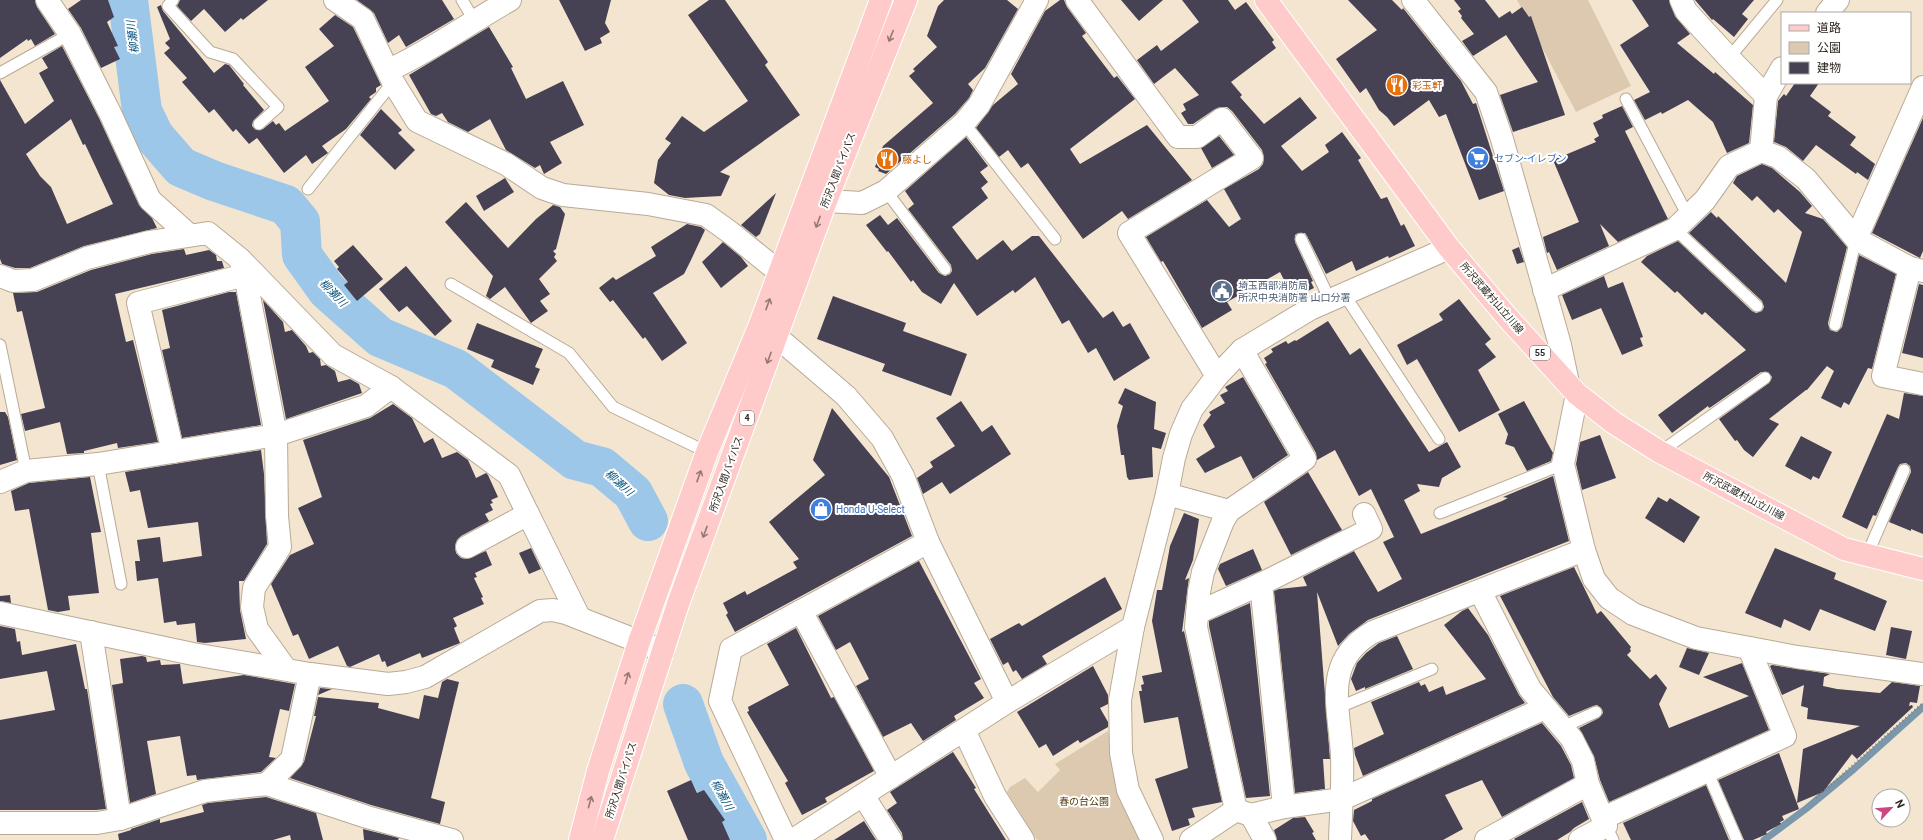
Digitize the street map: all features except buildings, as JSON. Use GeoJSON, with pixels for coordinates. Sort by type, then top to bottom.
{"type":"FeatureCollection","features":[{"type":"Feature","properties":{"kind":"main road","name":"所沢入間バイパス"},"geometry":{"type":"LineString","coordinates":[[580,840],[598,771],[639,642],[707,452],[759,327],[881,0]]}},
{"type":"Feature","properties":{"kind":"main road","name":"所沢入間バイパス"},"geometry":{"type":"LineString","coordinates":[[602,840],[678,604],[826,201],[906,0]]}},
{"type":"Feature","properties":{"kind":"main road","name":"所沢武蔵村山立川線"},"geometry":{"type":"LineString","coordinates":[[1266,0],[1449,248],[1507,317],[1572,389],[1614,423],[1660,452],[1844,549],[1923,569]]}},
{"type":"Feature","properties":{"kind":"street"},"geometry":{"type":"LineString","coordinates":[[47,0],[70,34],[110,113],[150,200],[189,235]]}},
{"type":"Feature","properties":{"kind":"street"},"geometry":{"type":"LineString","coordinates":[[335,0],[363,19],[391,76],[417,121],[506,164],[542,188],[563,195],[648,204],[706,215],[780,272]]}},
{"type":"Feature","properties":{"kind":"street"},"geometry":{"type":"LineString","coordinates":[[391,76],[413,59],[474,20],[510,0]]}},
{"type":"Feature","properties":{"kind":"street"},"geometry":{"type":"LineString","coordinates":[[826,201],[862,203],[886,191],[964,123],[979,105],[1038,0]]}},
{"type":"Feature","properties":{"kind":"street"},"geometry":{"type":"LineString","coordinates":[[1077,0],[1178,137],[1197,137],[1222,119],[1252,158],[1129,233],[1217,376]]}},
{"type":"Feature","properties":{"kind":"street"},"geometry":{"type":"LineString","coordinates":[[1413,0],[1486,92],[1502,139],[1572,389],[1563,464],[1584,550],[1594,579],[1609,598],[1633,614],[1696,638],[1797,657],[1923,674]]}},
{"type":"Feature","properties":{"kind":"street"},"geometry":{"type":"LineString","coordinates":[[1681,0],[1686,11],[1728,58],[1766,96]]}},
{"type":"Feature","properties":{"kind":"street"},"geometry":{"type":"LineString","coordinates":[[1828,12],[1838,0]]}},
{"type":"Feature","properties":{"kind":"street"},"geometry":{"type":"LineString","coordinates":[[1760,151],[1766,96],[1771,84],[1781,69]]}},
{"type":"Feature","properties":{"kind":"street"},"geometry":{"type":"LineString","coordinates":[[1856,239],[1923,87]]}},
{"type":"Feature","properties":{"kind":"street"},"geometry":{"type":"LineString","coordinates":[[1544,290],[1681,222],[1705,200],[1728,166],[1760,151],[1778,157],[1806,179],[1856,239],[1916,269],[1883,376],[1923,384]]}},
{"type":"Feature","properties":{"kind":"street"},"geometry":{"type":"LineString","coordinates":[[0,276],[13,281],[33,280],[87,258],[149,242],[208,232],[334,355],[391,387],[509,475],[579,617]]}},
{"type":"Feature","properties":{"kind":"street"},"geometry":{"type":"LineString","coordinates":[[1152,840],[1128,790],[1121,753],[1120,700],[1133,627],[1181,434],[1192,409],[1217,376],[1242,350],[1310,309],[1449,248]]}},
{"type":"Feature","properties":{"kind":"street"},"geometry":{"type":"LineString","coordinates":[[243,267],[276,435],[277,516],[280,547],[254,588],[252,607],[257,629],[285,668]]}},
{"type":"Feature","properties":{"kind":"street"},"geometry":{"type":"LineString","coordinates":[[173,452],[138,303],[243,267]]}},
{"type":"Feature","properties":{"kind":"street"},"geometry":{"type":"LineString","coordinates":[[777,337],[846,396],[882,438],[903,476],[928,542],[1007,702]]}},
{"type":"Feature","properties":{"kind":"street"},"geometry":{"type":"LineString","coordinates":[[1242,350],[1305,459],[1229,511],[1223,521],[1203,572],[1196,627],[1244,813],[1265,840]]}},
{"type":"Feature","properties":{"kind":"street"},"geometry":{"type":"LineString","coordinates":[[0,482],[26,471],[98,464],[276,435],[366,406],[391,387]]}},
{"type":"Feature","properties":{"kind":"street"},"geometry":{"type":"LineString","coordinates":[[1167,494],[1229,511]]}},
{"type":"Feature","properties":{"kind":"street"},"geometry":{"type":"LineString","coordinates":[[466,547],[528,514]]}},
{"type":"Feature","properties":{"kind":"street"},"geometry":{"type":"LineString","coordinates":[[1197,613],[1261,584],[1371,529],[1364,514]]}},
{"type":"Feature","properties":{"kind":"street"},"geometry":{"type":"LineString","coordinates":[[786,840],[720,701],[731,649],[928,542]]}},
{"type":"Feature","properties":{"kind":"street"},"geometry":{"type":"LineString","coordinates":[[1340,840],[1342,755],[1337,708],[1338,679],[1349,652],[1358,641],[1373,632],[1584,550]]}},
{"type":"Feature","properties":{"kind":"street"},"geometry":{"type":"LineString","coordinates":[[1261,584],[1284,807]]}},
{"type":"Feature","properties":{"kind":"street"},"geometry":{"type":"LineString","coordinates":[[1480,591],[1530,690],[1572,739],[1583,761],[1588,784],[1607,828]]}},
{"type":"Feature","properties":{"kind":"street"},"geometry":{"type":"LineString","coordinates":[[0,613],[193,654],[285,668],[310,674],[388,684],[406,682],[425,677],[540,611],[553,610],[579,617],[663,651]]}},
{"type":"Feature","properties":{"kind":"street"},"geometry":{"type":"LineString","coordinates":[[801,611],[891,777]]}},
{"type":"Feature","properties":{"kind":"street"},"geometry":{"type":"LineString","coordinates":[[793,840],[1007,702],[1133,627]]}},
{"type":"Feature","properties":{"kind":"street"},"geometry":{"type":"LineString","coordinates":[[91,632],[120,819]]}},
{"type":"Feature","properties":{"kind":"street"},"geometry":{"type":"LineString","coordinates":[[1580,840],[1607,828],[1707,772],[1785,736],[1749,648]]}},
{"type":"Feature","properties":{"kind":"street"},"geometry":{"type":"LineString","coordinates":[[268,784],[292,759],[310,674]]}},
{"type":"Feature","properties":{"kind":"street"},"geometry":{"type":"LineString","coordinates":[[1191,840],[1244,813],[1342,799],[1545,708]]}},
{"type":"Feature","properties":{"kind":"street"},"geometry":{"type":"LineString","coordinates":[[964,730],[995,796],[1023,840]]}},
{"type":"Feature","properties":{"kind":"street"},"geometry":{"type":"LineString","coordinates":[[0,823],[100,832],[120,819],[205,792],[268,784],[367,817],[452,840]]}},
{"type":"Feature","properties":{"kind":"street"},"geometry":{"type":"LineString","coordinates":[[1486,840],[1588,784]]}},
{"type":"Feature","properties":{"kind":"street"},"geometry":{"type":"LineString","coordinates":[[863,795],[891,840]]}},
{"type":"Feature","properties":{"kind":"lane"},"geometry":{"type":"LineString","coordinates":[[173,0],[168,6],[210,52],[233,59],[278,107],[258,124]]}},
{"type":"Feature","properties":{"kind":"lane"},"geometry":{"type":"LineString","coordinates":[[462,0],[474,20]]}},
{"type":"Feature","properties":{"kind":"lane"},"geometry":{"type":"LineString","coordinates":[[1728,58],[1777,0]]}},
{"type":"Feature","properties":{"kind":"lane"},"geometry":{"type":"LineString","coordinates":[[0,73],[70,34]]}},
{"type":"Feature","properties":{"kind":"lane"},"geometry":{"type":"LineString","coordinates":[[308,189],[391,76]]}},
{"type":"Feature","properties":{"kind":"lane"},"geometry":{"type":"LineString","coordinates":[[1626,99],[1681,222],[1757,306]]}},
{"type":"Feature","properties":{"kind":"lane"},"geometry":{"type":"LineString","coordinates":[[964,123],[1055,239]]}},
{"type":"Feature","properties":{"kind":"lane"},"geometry":{"type":"LineString","coordinates":[[886,191],[945,269]]}},
{"type":"Feature","properties":{"kind":"lane"},"geometry":{"type":"LineString","coordinates":[[1301,239],[1337,297],[1438,439]]}},
{"type":"Feature","properties":{"kind":"lane"},"geometry":{"type":"LineString","coordinates":[[1835,325],[1856,239]]}},
{"type":"Feature","properties":{"kind":"lane"},"geometry":{"type":"LineString","coordinates":[[451,284],[569,353],[613,407],[707,452]]}},
{"type":"Feature","properties":{"kind":"lane"},"geometry":{"type":"LineString","coordinates":[[0,345],[26,471]]}},
{"type":"Feature","properties":{"kind":"lane"},"geometry":{"type":"LineString","coordinates":[[1660,452],[1765,378]]}},
{"type":"Feature","properties":{"kind":"lane"},"geometry":{"type":"LineString","coordinates":[[98,464],[121,584]]}},
{"type":"Feature","properties":{"kind":"lane"},"geometry":{"type":"LineString","coordinates":[[1440,513],[1563,464]]}},
{"type":"Feature","properties":{"kind":"lane"},"geometry":{"type":"LineString","coordinates":[[1867,555],[1904,470]]}},
{"type":"Feature","properties":{"kind":"lane"},"geometry":{"type":"LineString","coordinates":[[1337,708],[1432,669]]}},
{"type":"Feature","properties":{"kind":"lane"},"geometry":{"type":"LineString","coordinates":[[1563,727],[1596,712]]}},
{"type":"Feature","properties":{"kind":"lane"},"geometry":{"type":"LineString","coordinates":[[1707,772],[1737,840]]}},
{"type":"Feature","properties":{"kind":"path"},"geometry":{"type":"LineString","coordinates":[[1816,798],[1923,703]]}},
{"type":"Feature","properties":{"kind":"green space"},"geometry":{"type":"Polygon","coordinates":[[[1517,0],[1588,0],[1631,86],[1576,112],[1517,0]]]}},
{"type":"Feature","properties":{"kind":"green space","name":"春の台公園"},"geometry":{"type":"Polygon","coordinates":[[[1108,731],[1113,756],[1144,840],[1037,840],[1007,792],[1010,787],[1025,778],[1038,792],[1060,770],[1055,764],[1108,731]]]}},
{"type":"Feature","properties":{"kind":"waterway","name":"柳瀬川"},"geometry":{"type":"LineString","coordinates":[[128,0],[142,111],[154,136],[181,167],[214,181],[286,205],[300,222],[302,255],[327,290],[380,337],[456,369],[575,460],[602,467],[633,493],[648,521]]}},
{"type":"Feature","properties":{"kind":"waterway","name":"柳瀬川"},"geometry":{"type":"LineString","coordinates":[[683,704],[704,763],[747,840]]}},
{"type":"Feature","properties":{"kind":"waterway"},"geometry":{"type":"LineString","coordinates":[[1764,840],[1807,808],[1854,769],[1923,707]]}},
{"type":"Feature","properties":{"kind":"place","name":"彩玉軒"},"geometry":{"type":"Point","coordinates":[1397,85]}},
{"type":"Feature","properties":{"kind":"place","name":"セブン-イレブン"},"geometry":{"type":"Point","coordinates":[1478,158]}},
{"type":"Feature","properties":{"kind":"place","name":"藤よし"},"geometry":{"type":"Point","coordinates":[887,159]}},
{"type":"Feature","properties":{"kind":"place","name":"埼玉西部消防局 所沢中央消防署 山口分署"},"geometry":{"type":"Point","coordinates":[1222,291]}},
{"type":"Feature","properties":{"kind":"place","name":"Honda U-Select"},"geometry":{"type":"Point","coordinates":[821,509]}}]}
